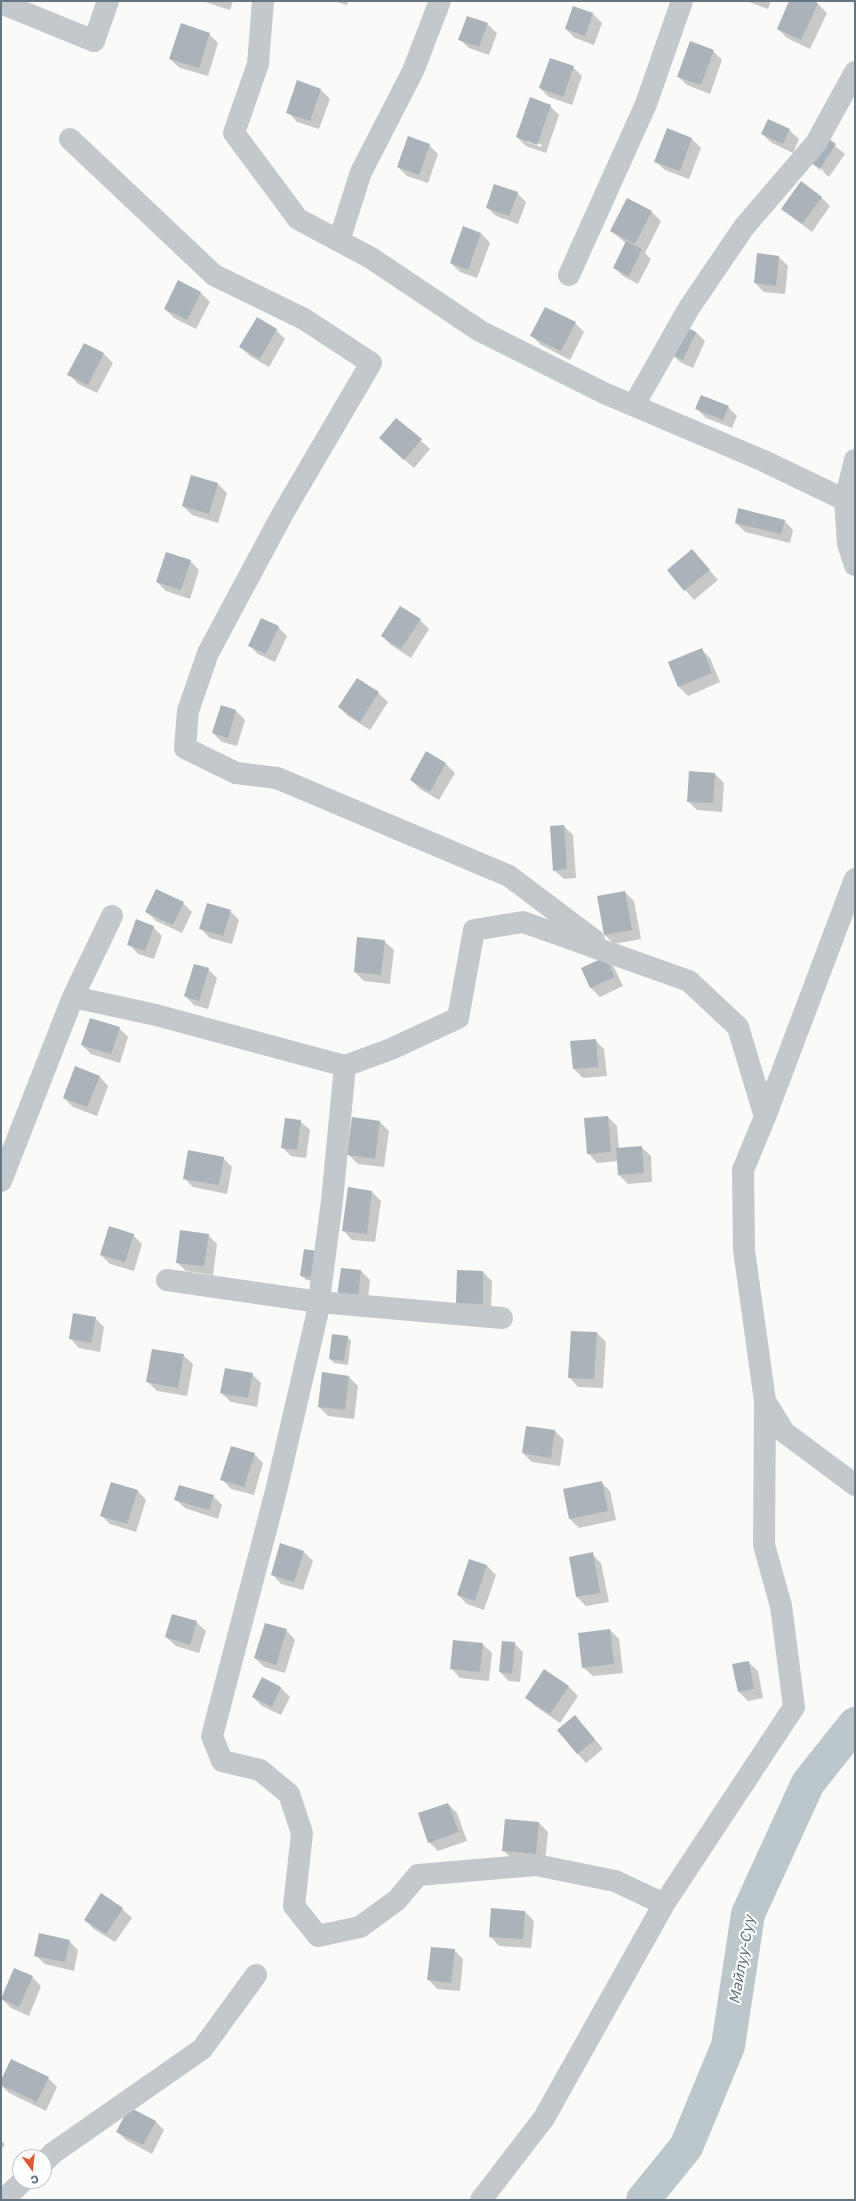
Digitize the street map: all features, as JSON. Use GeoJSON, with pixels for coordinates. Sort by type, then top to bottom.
{"type":"FeatureCollection","features":[{"type":"Feature","properties":{"kind":"street"},"geometry":{"type":"LineString","coordinates":[[3,3],[94,41],[108,1]]}},
{"type":"Feature","properties":{"kind":"street"},"geometry":{"type":"LineString","coordinates":[[263,1],[258,64],[234,133],[298,219],[371,258],[480,331],[604,393],[764,461],[845,500]]}},
{"type":"Feature","properties":{"kind":"street"},"geometry":{"type":"LineString","coordinates":[[339,241],[361,172],[413,71],[440,1]]}},
{"type":"Feature","properties":{"kind":"street"},"geometry":{"type":"LineString","coordinates":[[569,275],[646,104],[682,1]]}},
{"type":"Feature","properties":{"kind":"street"},"geometry":{"type":"LineString","coordinates":[[634,405],[689,308],[744,227],[816,143],[855,72]]}},
{"type":"Feature","properties":{"kind":"street"},"geometry":{"type":"LineString","coordinates":[[70,139],[214,275],[304,319],[371,363],[283,513],[208,653],[188,711],[185,748],[236,773],[277,778],[509,876],[611,953]]}},
{"type":"Feature","properties":{"kind":"street"},"geometry":{"type":"LineString","coordinates":[[855,460],[845,500],[848,544],[855,565]]}},
{"type":"Feature","properties":{"kind":"street"},"geometry":{"type":"LineString","coordinates":[[481,2200],[544,2118],[664,1904],[794,1707],[781,1606],[764,1545],[765,1401],[744,1250],[743,1170],[765,1117],[855,879]]}},
{"type":"Feature","properties":{"kind":"street"},"geometry":{"type":"LineString","coordinates":[[1,1181],[73,997],[112,916]]}},
{"type":"Feature","properties":{"kind":"street"},"geometry":{"type":"LineString","coordinates":[[73,997],[156,1015],[345,1066],[391,1049],[458,1018],[474,930],[523,922],[689,981],[738,1026],[765,1117]]}},
{"type":"Feature","properties":{"kind":"street"},"geometry":{"type":"LineString","coordinates":[[345,1066],[332,1201],[319,1302],[276,1491],[212,1736],[222,1761],[260,1770],[289,1794],[302,1833],[294,1906],[318,1936],[360,1927],[396,1900],[418,1875],[536,1866],[615,1881],[664,1904]]}},
{"type":"Feature","properties":{"kind":"street"},"geometry":{"type":"LineString","coordinates":[[167,1280],[319,1302],[502,1318]]}},
{"type":"Feature","properties":{"kind":"street"},"geometry":{"type":"LineString","coordinates":[[765,1401],[784,1432],[855,1485]]}},
{"type":"Feature","properties":{"kind":"street"},"geometry":{"type":"LineString","coordinates":[[52,2156],[202,2049],[256,1975]]}},
{"type":"Feature","properties":{"kind":"street"},"geometry":{"type":"LineString","coordinates":[[2,2200],[14,2189]]}},
{"type":"Feature","properties":{"kind":"building"},"geometry":{"type":"Polygon","coordinates":[[[789,1],[813,1],[818,3],[801,40],[777,29],[789,1]]]}},
{"type":"Feature","properties":{"kind":"building"},"geometry":{"type":"Polygon","coordinates":[[[573,6],[593,13],[585,36],[565,29],[573,6]]]}},
{"type":"Feature","properties":{"kind":"building"},"geometry":{"type":"Polygon","coordinates":[[[467,16],[488,23],[479,47],[458,40],[467,16]]]}},
{"type":"Feature","properties":{"kind":"building"},"geometry":{"type":"Polygon","coordinates":[[[181,23],[210,33],[199,68],[169,59],[181,23]]]}},
{"type":"Feature","properties":{"kind":"building"},"geometry":{"type":"Polygon","coordinates":[[[690,41],[714,50],[701,85],[677,77],[690,41]]]}},
{"type":"Feature","properties":{"kind":"building"},"geometry":{"type":"Polygon","coordinates":[[[550,58],[574,66],[563,97],[539,88],[550,58]]]}},
{"type":"Feature","properties":{"kind":"building"},"geometry":{"type":"Polygon","coordinates":[[[297,80],[321,89],[310,121],[286,113],[297,80]]]}},
{"type":"Feature","properties":{"kind":"building"},"geometry":{"type":"Polygon","coordinates":[[[530,97],[551,105],[537,145],[516,137],[530,97]]]}},
{"type":"Feature","properties":{"kind":"building"},"geometry":{"type":"Polygon","coordinates":[[[768,119],[790,129],[783,144],[761,134],[768,119]]]}},
{"type":"Feature","properties":{"kind":"building"},"geometry":{"type":"Polygon","coordinates":[[[667,128],[692,138],[680,171],[654,162],[667,128]]]}},
{"type":"Feature","properties":{"kind":"building"},"geometry":{"type":"Polygon","coordinates":[[[408,136],[430,144],[419,175],[397,167],[408,136]]]}},
{"type":"Feature","properties":{"kind":"building"},"geometry":{"type":"Polygon","coordinates":[[[824,136],[836,144],[820,169],[808,161],[824,136]]]}},
{"type":"Feature","properties":{"kind":"building"},"geometry":{"type":"Polygon","coordinates":[[[801,181],[822,197],[802,224],[781,209],[801,181]]]}},
{"type":"Feature","properties":{"kind":"building"},"geometry":{"type":"Polygon","coordinates":[[[494,184],[518,192],[509,216],[486,208],[494,184]]]}},
{"type":"Feature","properties":{"kind":"building"},"geometry":{"type":"Polygon","coordinates":[[[627,198],[652,211],[635,244],[610,231],[627,198]]]}},
{"type":"Feature","properties":{"kind":"building"},"geometry":{"type":"Polygon","coordinates":[[[463,226],[481,233],[468,270],[450,263],[463,226]]]}},
{"type":"Feature","properties":{"kind":"building"},"geometry":{"type":"Polygon","coordinates":[[[626,241],[642,249],[629,276],[613,268],[626,241]]]}},
{"type":"Feature","properties":{"kind":"building"},"geometry":{"type":"Polygon","coordinates":[[[757,253],[779,256],[776,286],[754,283],[757,253]]]}},
{"type":"Feature","properties":{"kind":"building"},"geometry":{"type":"Polygon","coordinates":[[[178,280],[201,292],[187,320],[164,309],[178,280]]]}},
{"type":"Feature","properties":{"kind":"building"},"geometry":{"type":"Polygon","coordinates":[[[545,307],[576,322],[561,351],[530,336],[545,307]]]}},
{"type":"Feature","properties":{"kind":"building"},"geometry":{"type":"Polygon","coordinates":[[[257,317],[277,329],[260,359],[239,347],[257,317]]]}},
{"type":"Feature","properties":{"kind":"building"},"geometry":{"type":"Polygon","coordinates":[[[683,325],[696,332],[683,360],[670,354],[683,325]]]}},
{"type":"Feature","properties":{"kind":"building"},"geometry":{"type":"Polygon","coordinates":[[[84,343],[104,353],[88,385],[67,375],[84,343]]]}},
{"type":"Feature","properties":{"kind":"building"},"geometry":{"type":"Polygon","coordinates":[[[701,395],[729,406],[723,420],[695,409],[701,395]]]}},
{"type":"Feature","properties":{"kind":"building"},"geometry":{"type":"Polygon","coordinates":[[[396,418],[422,439],[404,460],[379,438],[396,418]]]}},
{"type":"Feature","properties":{"kind":"building"},"geometry":{"type":"Polygon","coordinates":[[[191,475],[218,483],[209,514],[182,506],[191,475]]]}},
{"type":"Feature","properties":{"kind":"building"},"geometry":{"type":"Polygon","coordinates":[[[738,508],[785,520],[781,534],[735,523],[738,508]]]}},
{"type":"Feature","properties":{"kind":"building"},"geometry":{"type":"Polygon","coordinates":[[[692,549],[710,570],[684,591],[667,570],[692,549]]]}},
{"type":"Feature","properties":{"kind":"building"},"geometry":{"type":"Polygon","coordinates":[[[166,552],[191,560],[181,590],[156,582],[166,552]]]}},
{"type":"Feature","properties":{"kind":"building"},"geometry":{"type":"Polygon","coordinates":[[[400,606],[421,619],[401,649],[381,636],[400,606]]]}},
{"type":"Feature","properties":{"kind":"building"},"geometry":{"type":"Polygon","coordinates":[[[261,618],[279,626],[266,654],[248,646],[261,618]]]}},
{"type":"Feature","properties":{"kind":"building"},"geometry":{"type":"Polygon","coordinates":[[[702,648],[712,673],[678,687],[668,662],[702,648]]]}},
{"type":"Feature","properties":{"kind":"building"},"geometry":{"type":"Polygon","coordinates":[[[357,678],[379,692],[360,722],[338,707],[357,678]]]}},
{"type":"Feature","properties":{"kind":"building"},"geometry":{"type":"Polygon","coordinates":[[[221,705],[236,710],[228,738],[212,733],[221,705]]]}},
{"type":"Feature","properties":{"kind":"building"},"geometry":{"type":"Polygon","coordinates":[[[426,751],[446,763],[430,792],[410,780],[426,751]]]}},
{"type":"Feature","properties":{"kind":"building"},"geometry":{"type":"Polygon","coordinates":[[[689,771],[715,773],[713,803],[687,802],[689,771]]]}},
{"type":"Feature","properties":{"kind":"building"},"geometry":{"type":"Polygon","coordinates":[[[564,825],[567,869],[553,871],[550,826],[564,825]]]}},
{"type":"Feature","properties":{"kind":"building"},"geometry":{"type":"Polygon","coordinates":[[[156,889],[184,902],[173,925],[145,912],[156,889]]]}},
{"type":"Feature","properties":{"kind":"building"},"geometry":{"type":"Polygon","coordinates":[[[625,891],[632,930],[604,935],[597,896],[625,891]]]}},
{"type":"Feature","properties":{"kind":"building"},"geometry":{"type":"Polygon","coordinates":[[[207,903],[231,910],[223,936],[199,929],[207,903]]]}},
{"type":"Feature","properties":{"kind":"building"},"geometry":{"type":"Polygon","coordinates":[[[136,919],[154,926],[145,951],[127,945],[136,919]]]}},
{"type":"Feature","properties":{"kind":"building"},"geometry":{"type":"Polygon","coordinates":[[[357,937],[385,940],[381,975],[354,972],[357,937]]]}},
{"type":"Feature","properties":{"kind":"building"},"geometry":{"type":"Polygon","coordinates":[[[605,957],[615,977],[590,988],[581,968],[605,957]]]}},
{"type":"Feature","properties":{"kind":"building"},"geometry":{"type":"Polygon","coordinates":[[[194,964],[209,968],[199,1001],[184,996],[194,964]]]}},
{"type":"Feature","properties":{"kind":"building"},"geometry":{"type":"Polygon","coordinates":[[[90,1018],[120,1027],[111,1054],[81,1045],[90,1018]]]}},
{"type":"Feature","properties":{"kind":"building"},"geometry":{"type":"Polygon","coordinates":[[[596,1039],[598,1067],[573,1069],[570,1041],[596,1039]]]}},
{"type":"Feature","properties":{"kind":"building"},"geometry":{"type":"Polygon","coordinates":[[[75,1066],[100,1076],[87,1107],[63,1098],[75,1066]]]}},
{"type":"Feature","properties":{"kind":"building"},"geometry":{"type":"Polygon","coordinates":[[[608,1116],[611,1152],[587,1154],[584,1118],[608,1116]]]}},
{"type":"Feature","properties":{"kind":"building"},"geometry":{"type":"Polygon","coordinates":[[[352,1117],[380,1121],[375,1159],[347,1155],[352,1117]]]}},
{"type":"Feature","properties":{"kind":"building"},"geometry":{"type":"Polygon","coordinates":[[[285,1118],[301,1120],[297,1150],[281,1148],[285,1118]]]}},
{"type":"Feature","properties":{"kind":"building"},"geometry":{"type":"Polygon","coordinates":[[[642,1146],[644,1173],[618,1175],[616,1148],[642,1146]]]}},
{"type":"Feature","properties":{"kind":"building"},"geometry":{"type":"Polygon","coordinates":[[[188,1150],[224,1157],[219,1185],[183,1179],[188,1150]]]}},
{"type":"Feature","properties":{"kind":"building"},"geometry":{"type":"Polygon","coordinates":[[[348,1187],[372,1191],[367,1234],[342,1231],[348,1187]]]}},
{"type":"Feature","properties":{"kind":"building"},"geometry":{"type":"Polygon","coordinates":[[[109,1226],[134,1234],[125,1262],[100,1255],[109,1226]]]}},
{"type":"Feature","properties":{"kind":"building"},"geometry":{"type":"Polygon","coordinates":[[[180,1230],[209,1234],[204,1266],[176,1263],[180,1230]]]}},
{"type":"Feature","properties":{"kind":"building"},"geometry":{"type":"Polygon","coordinates":[[[304,1249],[318,1251],[314,1278],[300,1276],[304,1249]]]}},
{"type":"Feature","properties":{"kind":"building"},"geometry":{"type":"Polygon","coordinates":[[[341,1268],[361,1270],[358,1298],[337,1296],[341,1268]]]}},
{"type":"Feature","properties":{"kind":"building"},"geometry":{"type":"Polygon","coordinates":[[[457,1270],[483,1271],[483,1304],[456,1303],[457,1270]]]}},
{"type":"Feature","properties":{"kind":"building"},"geometry":{"type":"Polygon","coordinates":[[[73,1313],[96,1317],[91,1343],[69,1339],[73,1313]]]}},
{"type":"Feature","properties":{"kind":"building"},"geometry":{"type":"Polygon","coordinates":[[[571,1331],[597,1332],[594,1379],[568,1378],[571,1331]]]}},
{"type":"Feature","properties":{"kind":"building"},"geometry":{"type":"Polygon","coordinates":[[[332,1334],[348,1336],[344,1361],[329,1359],[332,1334]]]}},
{"type":"Feature","properties":{"kind":"building"},"geometry":{"type":"Polygon","coordinates":[[[152,1349],[184,1354],[178,1388],[146,1382],[152,1349]]]}},
{"type":"Feature","properties":{"kind":"building"},"geometry":{"type":"Polygon","coordinates":[[[225,1368],[253,1373],[248,1398],[220,1393],[225,1368]]]}},
{"type":"Feature","properties":{"kind":"building"},"geometry":{"type":"Polygon","coordinates":[[[322,1372],[349,1376],[345,1410],[318,1407],[322,1372]]]}},
{"type":"Feature","properties":{"kind":"building"},"geometry":{"type":"Polygon","coordinates":[[[526,1426],[555,1430],[551,1458],[522,1453],[526,1426]]]}},
{"type":"Feature","properties":{"kind":"building"},"geometry":{"type":"Polygon","coordinates":[[[231,1446],[255,1453],[244,1487],[220,1480],[231,1446]]]}},
{"type":"Feature","properties":{"kind":"building"},"geometry":{"type":"Polygon","coordinates":[[[602,1481],[608,1511],[569,1519],[563,1489],[602,1481]]]}},
{"type":"Feature","properties":{"kind":"building"},"geometry":{"type":"Polygon","coordinates":[[[111,1482],[138,1490],[127,1524],[100,1516],[111,1482]]]}},
{"type":"Feature","properties":{"kind":"building"},"geometry":{"type":"Polygon","coordinates":[[[179,1485],[214,1495],[209,1510],[174,1500],[179,1485]]]}},
{"type":"Feature","properties":{"kind":"building"},"geometry":{"type":"Polygon","coordinates":[[[280,1543],[304,1551],[294,1582],[271,1575],[280,1543]]]}},
{"type":"Feature","properties":{"kind":"building"},"geometry":{"type":"Polygon","coordinates":[[[593,1552],[600,1593],[576,1597],[569,1557],[593,1552]]]}},
{"type":"Feature","properties":{"kind":"building"},"geometry":{"type":"Polygon","coordinates":[[[469,1559],[487,1565],[475,1601],[457,1595],[469,1559]]]}},
{"type":"Feature","properties":{"kind":"building"},"geometry":{"type":"Polygon","coordinates":[[[172,1614],[197,1621],[190,1645],[165,1637],[172,1614]]]}},
{"type":"Feature","properties":{"kind":"building"},"geometry":{"type":"Polygon","coordinates":[[[265,1623],[287,1629],[276,1665],[254,1658],[265,1623]]]}},
{"type":"Feature","properties":{"kind":"building"},"geometry":{"type":"Polygon","coordinates":[[[610,1629],[614,1664],[582,1668],[578,1633],[610,1629]]]}},
{"type":"Feature","properties":{"kind":"building"},"geometry":{"type":"Polygon","coordinates":[[[453,1640],[483,1643],[480,1672],[450,1669],[453,1640]]]}},
{"type":"Feature","properties":{"kind":"building"},"geometry":{"type":"Polygon","coordinates":[[[502,1641],[515,1642],[512,1674],[499,1672],[502,1641]]]}},
{"type":"Feature","properties":{"kind":"building"},"geometry":{"type":"Polygon","coordinates":[[[749,1661],[754,1689],[738,1692],[732,1664],[749,1661]]]}},
{"type":"Feature","properties":{"kind":"building"},"geometry":{"type":"Polygon","coordinates":[[[544,1669],[569,1686],[550,1714],[525,1698],[544,1669]]]}},
{"type":"Feature","properties":{"kind":"building"},"geometry":{"type":"Polygon","coordinates":[[[262,1677],[281,1687],[272,1707],[252,1697],[262,1677]]]}},
{"type":"Feature","properties":{"kind":"building"},"geometry":{"type":"Polygon","coordinates":[[[575,1715],[595,1740],[577,1754],[557,1730],[575,1715]]]}},
{"type":"Feature","properties":{"kind":"building"},"geometry":{"type":"Polygon","coordinates":[[[448,1803],[459,1832],[428,1843],[418,1813],[448,1803]]]}},
{"type":"Feature","properties":{"kind":"building"},"geometry":{"type":"Polygon","coordinates":[[[505,1819],[539,1822],[536,1854],[502,1851],[505,1819]]]}},
{"type":"Feature","properties":{"kind":"building"},"geometry":{"type":"Polygon","coordinates":[[[101,1893],[123,1908],[106,1934],[84,1920],[101,1893]]]}},
{"type":"Feature","properties":{"kind":"building"},"geometry":{"type":"Polygon","coordinates":[[[491,1908],[525,1911],[523,1939],[489,1937],[491,1908]]]}},
{"type":"Feature","properties":{"kind":"building"},"geometry":{"type":"Polygon","coordinates":[[[39,1933],[70,1940],[65,1962],[34,1956],[39,1933]]]}},
{"type":"Feature","properties":{"kind":"building"},"geometry":{"type":"Polygon","coordinates":[[[431,1947],[455,1949],[451,1983],[427,1980],[431,1947]]]}},
{"type":"Feature","properties":{"kind":"building"},"geometry":{"type":"Polygon","coordinates":[[[14,1968],[33,1976],[19,2007],[1,1999],[14,1968]]]}},
{"type":"Feature","properties":{"kind":"building"},"geometry":{"type":"Polygon","coordinates":[[[11,2059],[49,2077],[37,2102],[1,2085],[1,2080],[11,2059]]]}},
{"type":"Feature","properties":{"kind":"building"},"geometry":{"type":"Polygon","coordinates":[[[129,2107],[156,2121],[143,2145],[116,2132],[129,2107]]]}},
{"type":"Feature","properties":{"kind":"waterway","name":"Майлуу-Суу"},"geometry":{"type":"LineString","coordinates":[[643,2200],[686,2147],[728,2046],[748,1914],[808,1783],[855,1724]]}}]}
